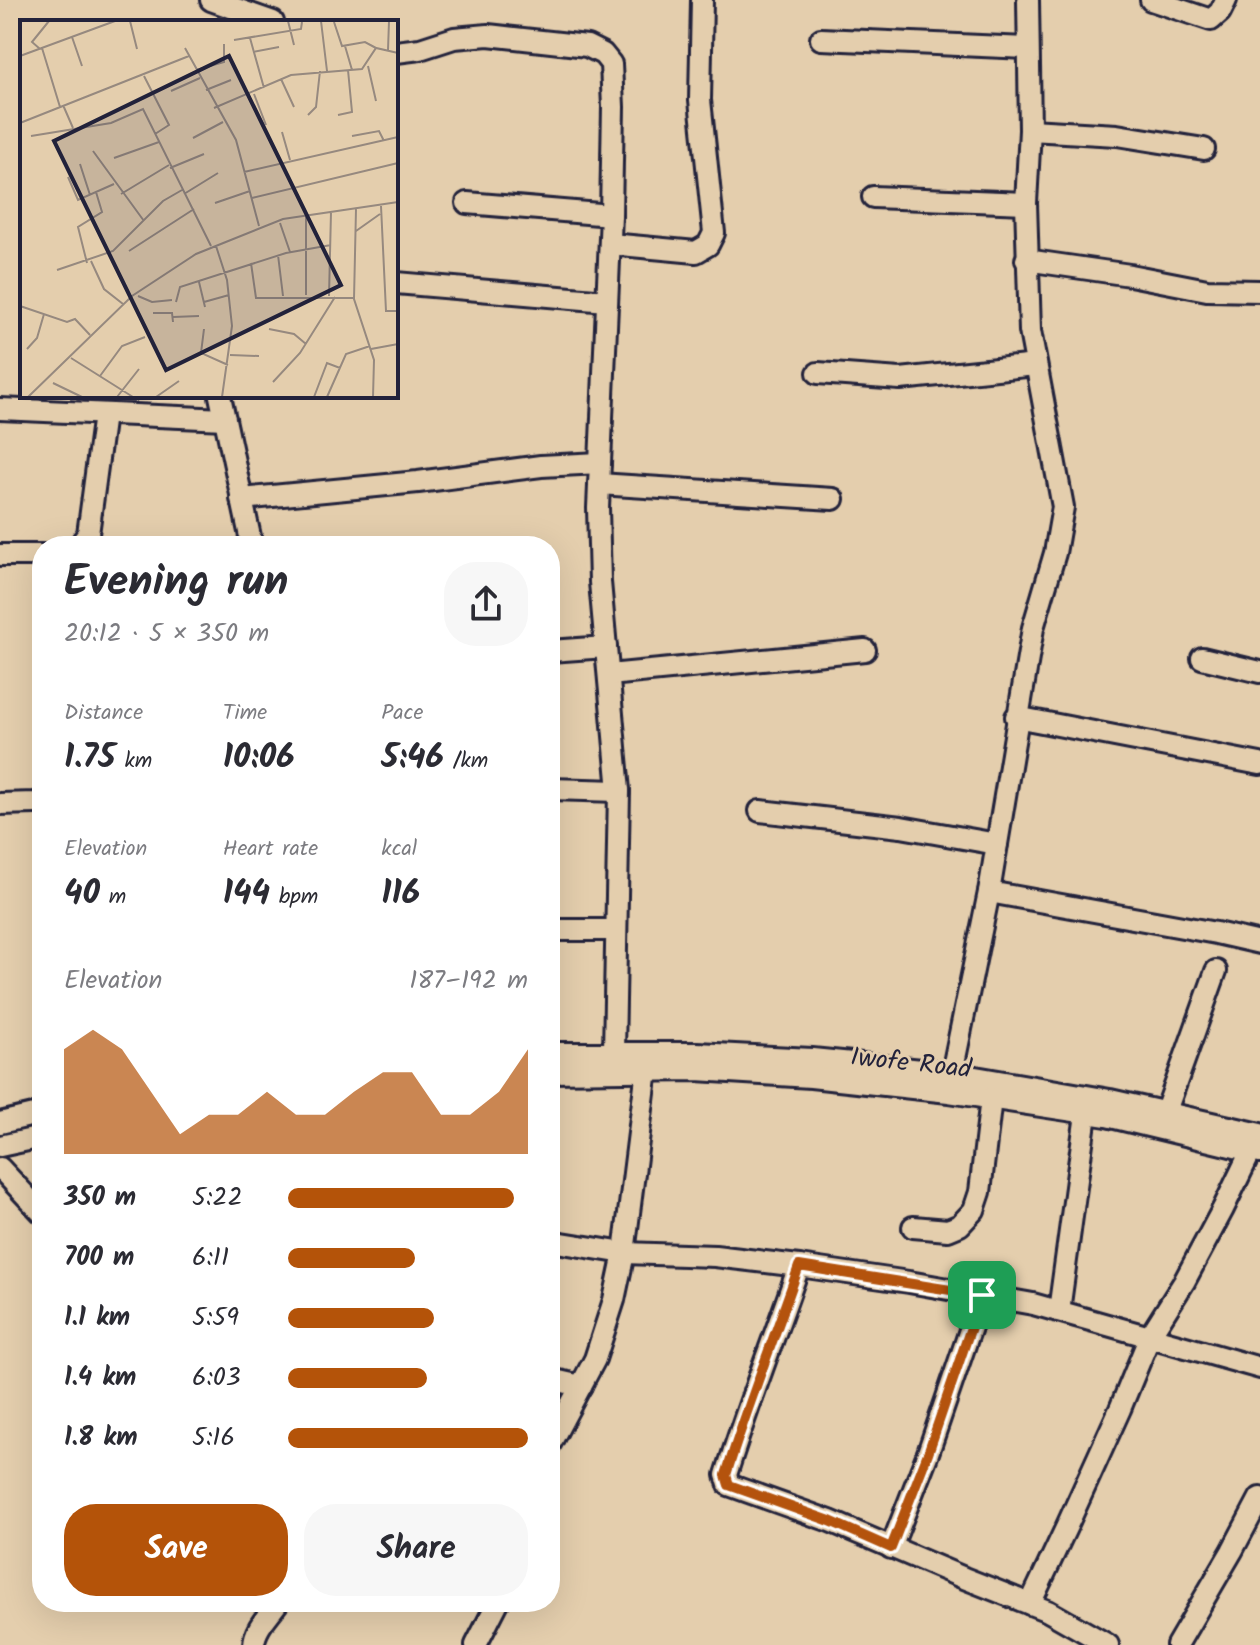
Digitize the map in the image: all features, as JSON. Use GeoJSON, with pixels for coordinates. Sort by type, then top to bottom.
{"type":"FeatureCollection","features":[{"type":"Feature","properties":{"kind":"street"},"geometry":{"type":"LineString","coordinates":[[211,0],[267,20]]}},
{"type":"Feature","properties":{"kind":"street"},"geometry":{"type":"LineString","coordinates":[[610,244],[696,252],[708,245],[714,233],[700,100],[702,0]]}},
{"type":"Feature","properties":{"kind":"street"},"geometry":{"type":"LineString","coordinates":[[952,1073],[989,892],[1033,628],[1055,553],[1063,507],[1030,331],[1026,260],[1030,130],[1028,0]]}},
{"type":"Feature","properties":{"kind":"street"},"geometry":{"type":"LineString","coordinates":[[1151,0],[1211,20],[1226,0]]}},
{"type":"Feature","properties":{"kind":"street"},"geometry":{"type":"LineString","coordinates":[[398,52],[420,49],[454,38],[488,35],[587,46],[603,54],[611,64],[611,215],[599,484],[600,582],[619,791],[614,1052]]}},
{"type":"Feature","properties":{"kind":"street"},"geometry":{"type":"LineString","coordinates":[[821,39],[1028,48]]}},
{"type":"Feature","properties":{"kind":"street"},"geometry":{"type":"LineString","coordinates":[[1030,130],[1117,135],[1204,149]]}},
{"type":"Feature","properties":{"kind":"street"},"geometry":{"type":"LineString","coordinates":[[873,197],[1026,203]]}},
{"type":"Feature","properties":{"kind":"street"},"geometry":{"type":"LineString","coordinates":[[467,203],[611,215]]}},
{"type":"Feature","properties":{"kind":"street"},"geometry":{"type":"LineString","coordinates":[[1026,260],[1207,290],[1260,291]]}},
{"type":"Feature","properties":{"kind":"street"},"geometry":{"type":"LineString","coordinates":[[398,283],[607,301]]}},
{"type":"Feature","properties":{"kind":"street"},"geometry":{"type":"LineString","coordinates":[[818,373],[900,379],[1036,365]]}},
{"type":"Feature","properties":{"kind":"street"},"geometry":{"type":"LineString","coordinates":[[220,398],[250,536]]}},
{"type":"Feature","properties":{"kind":"street"},"geometry":{"type":"LineString","coordinates":[[0,409],[62,404],[104,414],[225,419]]}},
{"type":"Feature","properties":{"kind":"street"},"geometry":{"type":"LineString","coordinates":[[86,536],[104,414]]}},
{"type":"Feature","properties":{"kind":"street"},"geometry":{"type":"LineString","coordinates":[[241,499],[418,482],[541,466],[600,463]]}},
{"type":"Feature","properties":{"kind":"street"},"geometry":{"type":"LineString","coordinates":[[599,484],[833,499]]}},
{"type":"Feature","properties":{"kind":"street"},"geometry":{"type":"LineString","coordinates":[[0,555],[32,555]]}},
{"type":"Feature","properties":{"kind":"street"},"geometry":{"type":"LineString","coordinates":[[560,650],[606,647]]}},
{"type":"Feature","properties":{"kind":"street"},"geometry":{"type":"LineString","coordinates":[[609,675],[865,650]]}},
{"type":"Feature","properties":{"kind":"street"},"geometry":{"type":"LineString","coordinates":[[1202,658],[1260,672]]}},
{"type":"Feature","properties":{"kind":"street"},"geometry":{"type":"LineString","coordinates":[[1016,717],[1260,764]]}},
{"type":"Feature","properties":{"kind":"street"},"geometry":{"type":"LineString","coordinates":[[560,789],[619,791]]}},
{"type":"Feature","properties":{"kind":"street"},"geometry":{"type":"LineString","coordinates":[[0,804],[32,802]]}},
{"type":"Feature","properties":{"kind":"street"},"geometry":{"type":"LineString","coordinates":[[760,811],[901,827],[997,844]]}},
{"type":"Feature","properties":{"kind":"street"},"geometry":{"type":"LineString","coordinates":[[989,892],[1260,943]]}},
{"type":"Feature","properties":{"kind":"street"},"geometry":{"type":"LineString","coordinates":[[560,930],[616,930]]}},
{"type":"Feature","properties":{"kind":"street"},"geometry":{"type":"LineString","coordinates":[[1166,1111],[1216,971]]}},
{"type":"Feature","properties":{"kind":"street","name":"Iwofe Road"},"geometry":{"type":"LineString","coordinates":[[560,1053],[697,1053],[812,1059],[952,1073],[1166,1111],[1257,1146]]}},
{"type":"Feature","properties":{"kind":"street"},"geometry":{"type":"LineString","coordinates":[[560,1425],[595,1359],[614,1300],[624,1253],[647,1069]]}},
{"type":"Feature","properties":{"kind":"street","name":"Iwofe Road"},"geometry":{"type":"LineString","coordinates":[[560,1072],[697,1070],[811,1077],[991,1098],[1107,1116],[1257,1146]]}},
{"type":"Feature","properties":{"kind":"street"},"geometry":{"type":"LineString","coordinates":[[913,1227],[948,1230],[960,1225],[974,1210],[980,1192],[991,1098]]}},
{"type":"Feature","properties":{"kind":"street"},"geometry":{"type":"LineString","coordinates":[[1059,1311],[1086,1114]]}},
{"type":"Feature","properties":{"kind":"street"},"geometry":{"type":"LineString","coordinates":[[0,1123],[32,1115]]}},
{"type":"Feature","properties":{"kind":"street"},"geometry":{"type":"LineString","coordinates":[[0,1146],[32,1139]]}},
{"type":"Feature","properties":{"kind":"street"},"geometry":{"type":"LineString","coordinates":[[1030,1604],[1150,1336],[1184,1282],[1257,1146]]}},
{"type":"Feature","properties":{"kind":"street"},"geometry":{"type":"LineString","coordinates":[[0,1168],[32,1202]]}},
{"type":"Feature","properties":{"kind":"street"},"geometry":{"type":"LineString","coordinates":[[560,1243],[624,1253],[715,1256],[799,1266],[1033,1304],[1260,1368]]}},
{"type":"Feature","properties":{"kind":"street"},"geometry":{"type":"LineString","coordinates":[[799,1266],[772,1346],[746,1409],[726,1475],[729,1485],[830,1521],[1048,1611],[1108,1645]]}},
{"type":"Feature","properties":{"kind":"street"},"geometry":{"type":"LineString","coordinates":[[891,1548],[928,1453],[982,1295]]}},
{"type":"Feature","properties":{"kind":"street"},"geometry":{"type":"LineString","coordinates":[[560,1381],[581,1386]]}},
{"type":"Feature","properties":{"kind":"street"},"geometry":{"type":"LineString","coordinates":[[1177,1645],[1260,1498]]}},
{"type":"Feature","properties":{"kind":"street"},"geometry":{"type":"LineString","coordinates":[[254,1645],[258,1629],[271,1612]]}},
{"type":"Feature","properties":{"kind":"street"},"geometry":{"type":"LineString","coordinates":[[476,1645],[493,1612]]}},
{"type":"Feature","properties":{"kind":"route"},"geometry":{"type":"LineString","coordinates":[[799,1266],[982,1295],[928,1453],[891,1548],[830,1521],[729,1485],[726,1475],[746,1409],[772,1346],[799,1266]]}}]}
